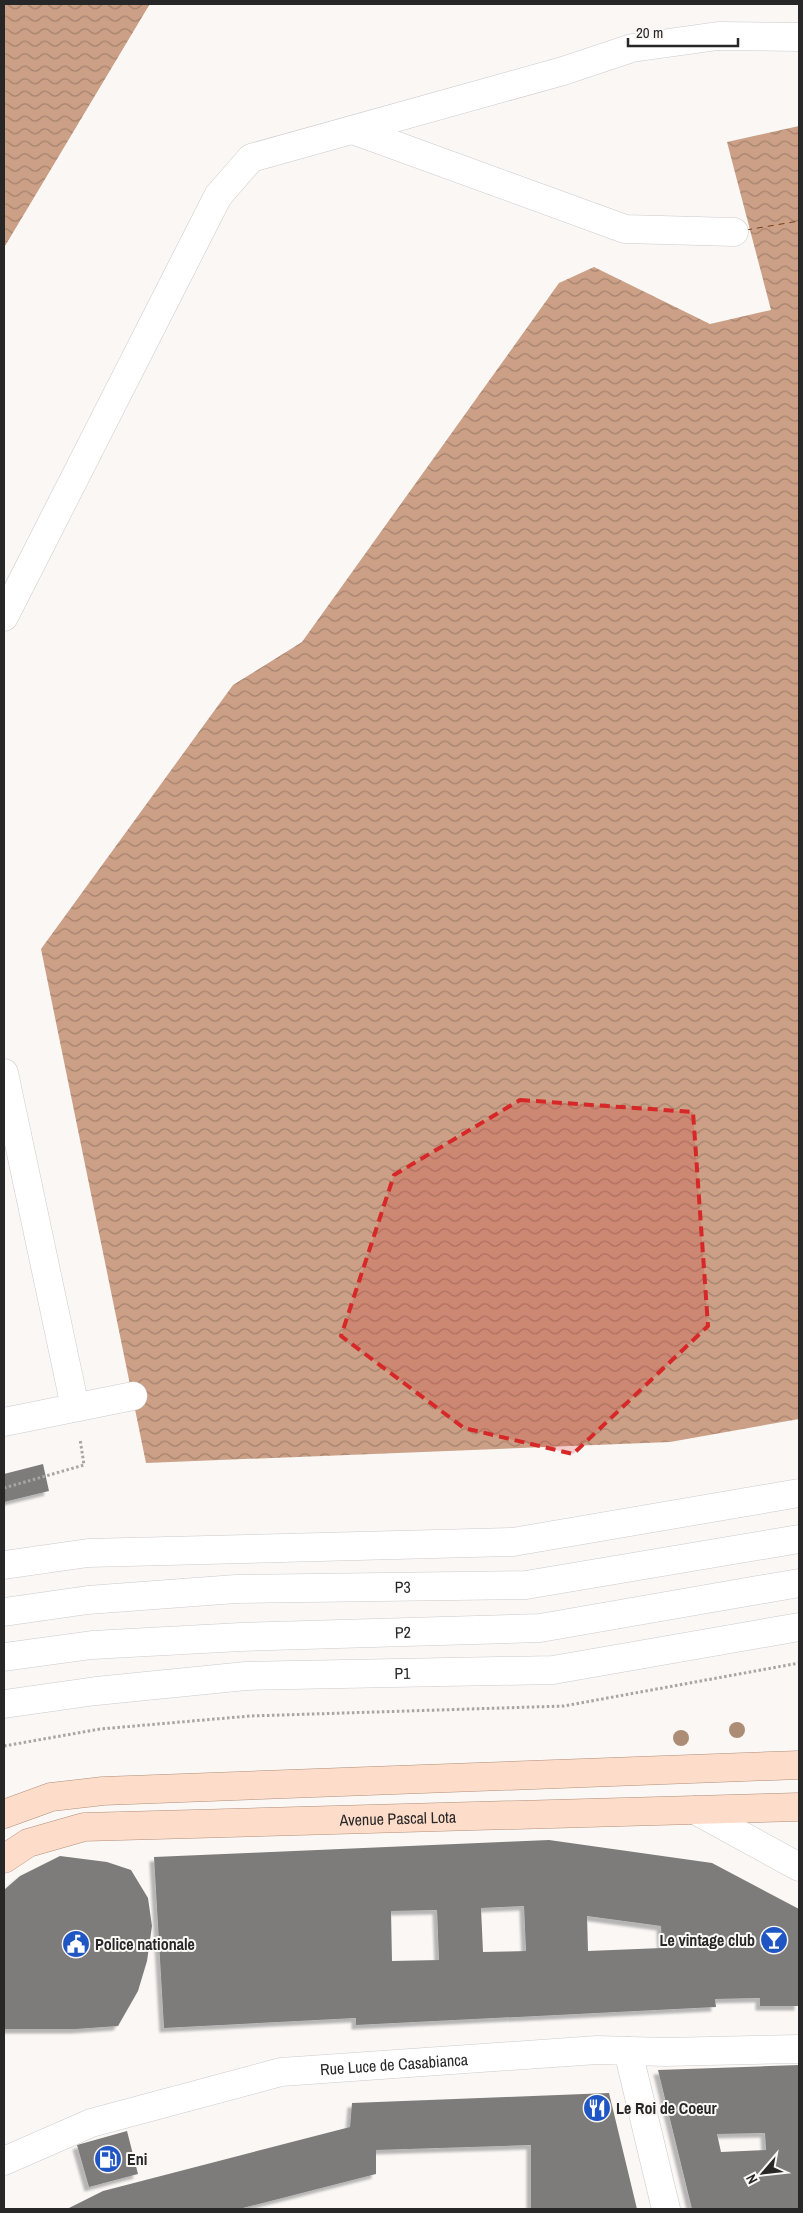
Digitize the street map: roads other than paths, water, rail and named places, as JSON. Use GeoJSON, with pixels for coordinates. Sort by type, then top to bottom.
{"type":"FeatureCollection","features":[{"type":"Feature","properties":{"kind":"main road"},"geometry":{"type":"LineString","coordinates":[[4,1814],[51,1797],[103,1790],[799,1765]]}},
{"type":"Feature","properties":{"kind":"main road","name":"Avenue Pascal Lota"},"geometry":{"type":"LineString","coordinates":[[4,1859],[28,1843],[84,1827],[799,1808]]}},
{"type":"Feature","properties":{"kind":"street"},"geometry":{"type":"LineString","coordinates":[[4,618],[218,196],[251,158],[562,71],[632,48],[718,36],[799,37]]}},
{"type":"Feature","properties":{"kind":"street"},"geometry":{"type":"LineString","coordinates":[[353,130],[625,229],[734,232]]}},
{"type":"Feature","properties":{"kind":"street"},"geometry":{"type":"LineString","coordinates":[[4,1073],[76,1407]]}},
{"type":"Feature","properties":{"kind":"street"},"geometry":{"type":"LineString","coordinates":[[4,1422],[133,1396]]}},
{"type":"Feature","properties":{"kind":"street"},"geometry":{"type":"LineString","coordinates":[[4,1565],[88,1553],[513,1542],[799,1493]]}},
{"type":"Feature","properties":{"kind":"street","name":"P3"},"geometry":{"type":"LineString","coordinates":[[4,1612],[88,1600],[236,1589],[526,1586],[799,1538]]}},
{"type":"Feature","properties":{"kind":"street","name":"P2"},"geometry":{"type":"LineString","coordinates":[[4,1658],[92,1646],[231,1638],[540,1628],[799,1582]]}},
{"type":"Feature","properties":{"kind":"street","name":"P1"},"geometry":{"type":"LineString","coordinates":[[4,1704],[96,1691],[246,1676],[553,1670],[799,1627]]}},
{"type":"Feature","properties":{"kind":"street"},"geometry":{"type":"LineString","coordinates":[[4,1802],[51,1797]]}},
{"type":"Feature","properties":{"kind":"street"},"geometry":{"type":"LineString","coordinates":[[696,1810],[799,1867]]}},
{"type":"Feature","properties":{"kind":"street","name":"Rue Luce de Casabianca"},"geometry":{"type":"LineString","coordinates":[[4,2161],[90,2123],[281,2072],[597,2050],[799,2049]]}},
{"type":"Feature","properties":{"kind":"street"},"geometry":{"type":"LineString","coordinates":[[628,2051],[666,2209]]}},
{"type":"Feature","properties":{"kind":"water"},"geometry":{"type":"Polygon","coordinates":[[[4,4],[150,4],[4,248],[4,4]]]}},
{"type":"Feature","properties":{"kind":"water"},"geometry":{"type":"Polygon","coordinates":[[[799,126],[799,1419],[670,1442],[146,1463],[41,949],[233,685],[302,642],[559,283],[594,267],[710,324],[771,310],[727,142],[799,126]]]}},
{"type":"Feature","properties":{"kind":"place","name":"Le vintage club"},"geometry":{"type":"Point","coordinates":[774,1940]}},
{"type":"Feature","properties":{"kind":"place","name":"Police nationale"},"geometry":{"type":"Point","coordinates":[76,1944]}},
{"type":"Feature","properties":{"kind":"place","name":"Le Roi de Coeur"},"geometry":{"type":"Point","coordinates":[597,2108]}},
{"type":"Feature","properties":{"kind":"place","name":"Eni"},"geometry":{"type":"Point","coordinates":[108,2159]}}]}
